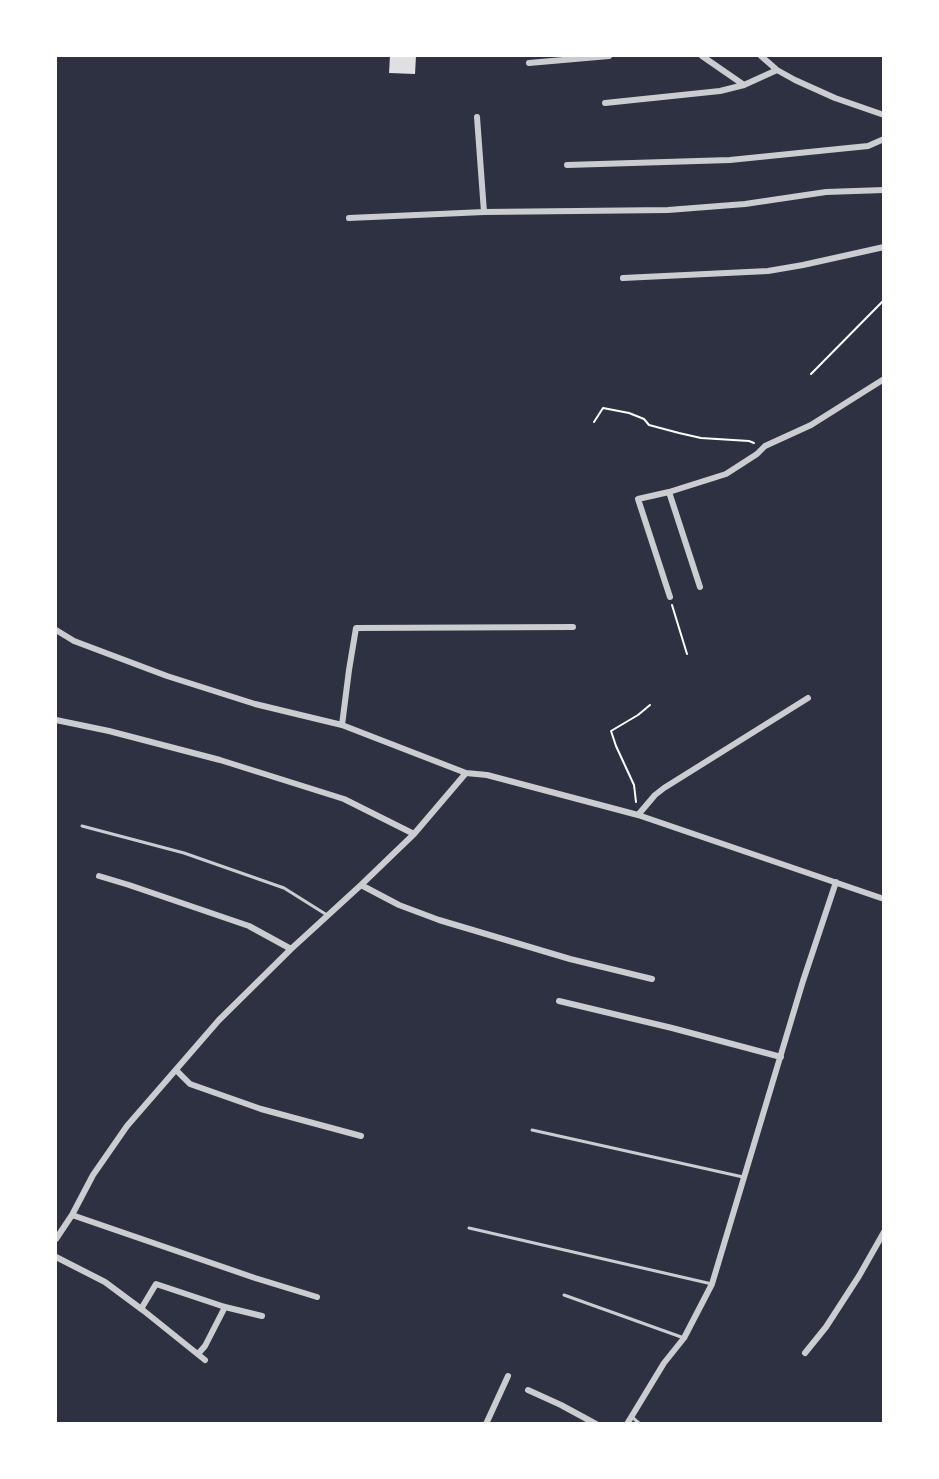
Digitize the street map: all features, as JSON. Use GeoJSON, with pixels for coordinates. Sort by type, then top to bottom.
{"type":"FeatureCollection","features":[{"type":"Feature","properties":{"kind":"street"},"geometry":{"type":"LineString","coordinates":[[529,63],[609,56]]}},
{"type":"Feature","properties":{"kind":"street"},"geometry":{"type":"LineString","coordinates":[[702,56],[744,85]]}},
{"type":"Feature","properties":{"kind":"street"},"geometry":{"type":"LineString","coordinates":[[761,56],[777,70],[795,80],[835,98],[884,115]]}},
{"type":"Feature","properties":{"kind":"street"},"geometry":{"type":"LineString","coordinates":[[605,103],[720,91],[744,85],[777,70]]}},
{"type":"Feature","properties":{"kind":"street"},"geometry":{"type":"LineString","coordinates":[[477,117],[484,212]]}},
{"type":"Feature","properties":{"kind":"street"},"geometry":{"type":"LineString","coordinates":[[567,165],[730,160],[868,146],[884,139]]}},
{"type":"Feature","properties":{"kind":"street"},"geometry":{"type":"LineString","coordinates":[[349,218],[484,212],[668,210],[745,204],[826,192],[884,190]]}},
{"type":"Feature","properties":{"kind":"street"},"geometry":{"type":"LineString","coordinates":[[623,278],[768,272],[884,247]]}},
{"type":"Feature","properties":{"kind":"street"},"geometry":{"type":"LineString","coordinates":[[670,597],[638,499],[726,474],[757,454],[765,446],[811,425],[884,379]]}},
{"type":"Feature","properties":{"kind":"street"},"geometry":{"type":"LineString","coordinates":[[669,492],[700,587]]}},
{"type":"Feature","properties":{"kind":"street"},"geometry":{"type":"LineString","coordinates":[[342,725],[356,628],[573,627]]}},
{"type":"Feature","properties":{"kind":"street"},"geometry":{"type":"LineString","coordinates":[[56,630],[74,641],[167,676],[255,704],[342,725],[466,773],[486,775],[638,815],[884,899]]}},
{"type":"Feature","properties":{"kind":"street"},"geometry":{"type":"LineString","coordinates":[[638,815],[664,788],[808,698]]}},
{"type":"Feature","properties":{"kind":"street"},"geometry":{"type":"LineString","coordinates":[[56,720],[187,751],[265,774],[344,800],[414,834]]}},
{"type":"Feature","properties":{"kind":"street"},"geometry":{"type":"LineString","coordinates":[[56,1239],[72,1215],[93,1175],[127,1126],[219,1020],[414,834],[466,773]]}},
{"type":"Feature","properties":{"kind":"street"},"geometry":{"type":"LineString","coordinates":[[99,876],[249,926],[291,949]]}},
{"type":"Feature","properties":{"kind":"street"},"geometry":{"type":"LineString","coordinates":[[627,1424],[664,1363],[684,1338],[712,1284],[803,981],[836,882]]}},
{"type":"Feature","properties":{"kind":"street"},"geometry":{"type":"LineString","coordinates":[[361,885],[399,905],[439,920],[570,959],[652,979]]}},
{"type":"Feature","properties":{"kind":"street"},"geometry":{"type":"LineString","coordinates":[[559,1001],[781,1057]]}},
{"type":"Feature","properties":{"kind":"street"},"geometry":{"type":"LineString","coordinates":[[176,1070],[190,1084],[261,1109],[361,1136]]}},
{"type":"Feature","properties":{"kind":"street"},"geometry":{"type":"LineString","coordinates":[[72,1215],[255,1278],[317,1296]]}},
{"type":"Feature","properties":{"kind":"street"},"geometry":{"type":"LineString","coordinates":[[805,1353],[826,1327],[884,1232]]}},
{"type":"Feature","properties":{"kind":"street"},"geometry":{"type":"LineString","coordinates":[[56,1257],[105,1282],[205,1360]]}},
{"type":"Feature","properties":{"kind":"street"},"geometry":{"type":"LineString","coordinates":[[141,1309],[156,1284],[262,1316]]}},
{"type":"Feature","properties":{"kind":"street"},"geometry":{"type":"LineString","coordinates":[[198,1354],[205,1346],[225,1306]]}},
{"type":"Feature","properties":{"kind":"street"},"geometry":{"type":"LineString","coordinates":[[486,1424],[508,1376]]}},
{"type":"Feature","properties":{"kind":"street"},"geometry":{"type":"LineString","coordinates":[[528,1390],[596,1424]]}},
{"type":"Feature","properties":{"kind":"lane"},"geometry":{"type":"LineString","coordinates":[[82,826],[184,853],[284,888],[327,916]]}},
{"type":"Feature","properties":{"kind":"lane"},"geometry":{"type":"LineString","coordinates":[[532,1130],[743,1178]]}},
{"type":"Feature","properties":{"kind":"lane"},"geometry":{"type":"LineString","coordinates":[[469,1228],[712,1284]]}},
{"type":"Feature","properties":{"kind":"lane"},"geometry":{"type":"LineString","coordinates":[[564,1295],[684,1338]]}},
{"type":"Feature","properties":{"kind":"lane"},"geometry":{"type":"LineString","coordinates":[[631,1416],[640,1424]]}},
{"type":"Feature","properties":{"kind":"path"},"geometry":{"type":"LineString","coordinates":[[811,374],[884,300]]}},
{"type":"Feature","properties":{"kind":"path"},"geometry":{"type":"LineString","coordinates":[[594,422],[603,408],[629,413],[649,425],[679,433],[701,438],[749,441],[765,446]]}},
{"type":"Feature","properties":{"kind":"path"},"geometry":{"type":"LineString","coordinates":[[670,597],[687,654]]}},
{"type":"Feature","properties":{"kind":"path"},"geometry":{"type":"LineString","coordinates":[[638,815],[634,785],[610,731],[638,715],[650,705]]}},
{"type":"Feature","properties":{"kind":"building"},"geometry":{"type":"Polygon","coordinates":[[[390,56],[416,56],[415,74],[389,73],[390,56]]]}}]}
